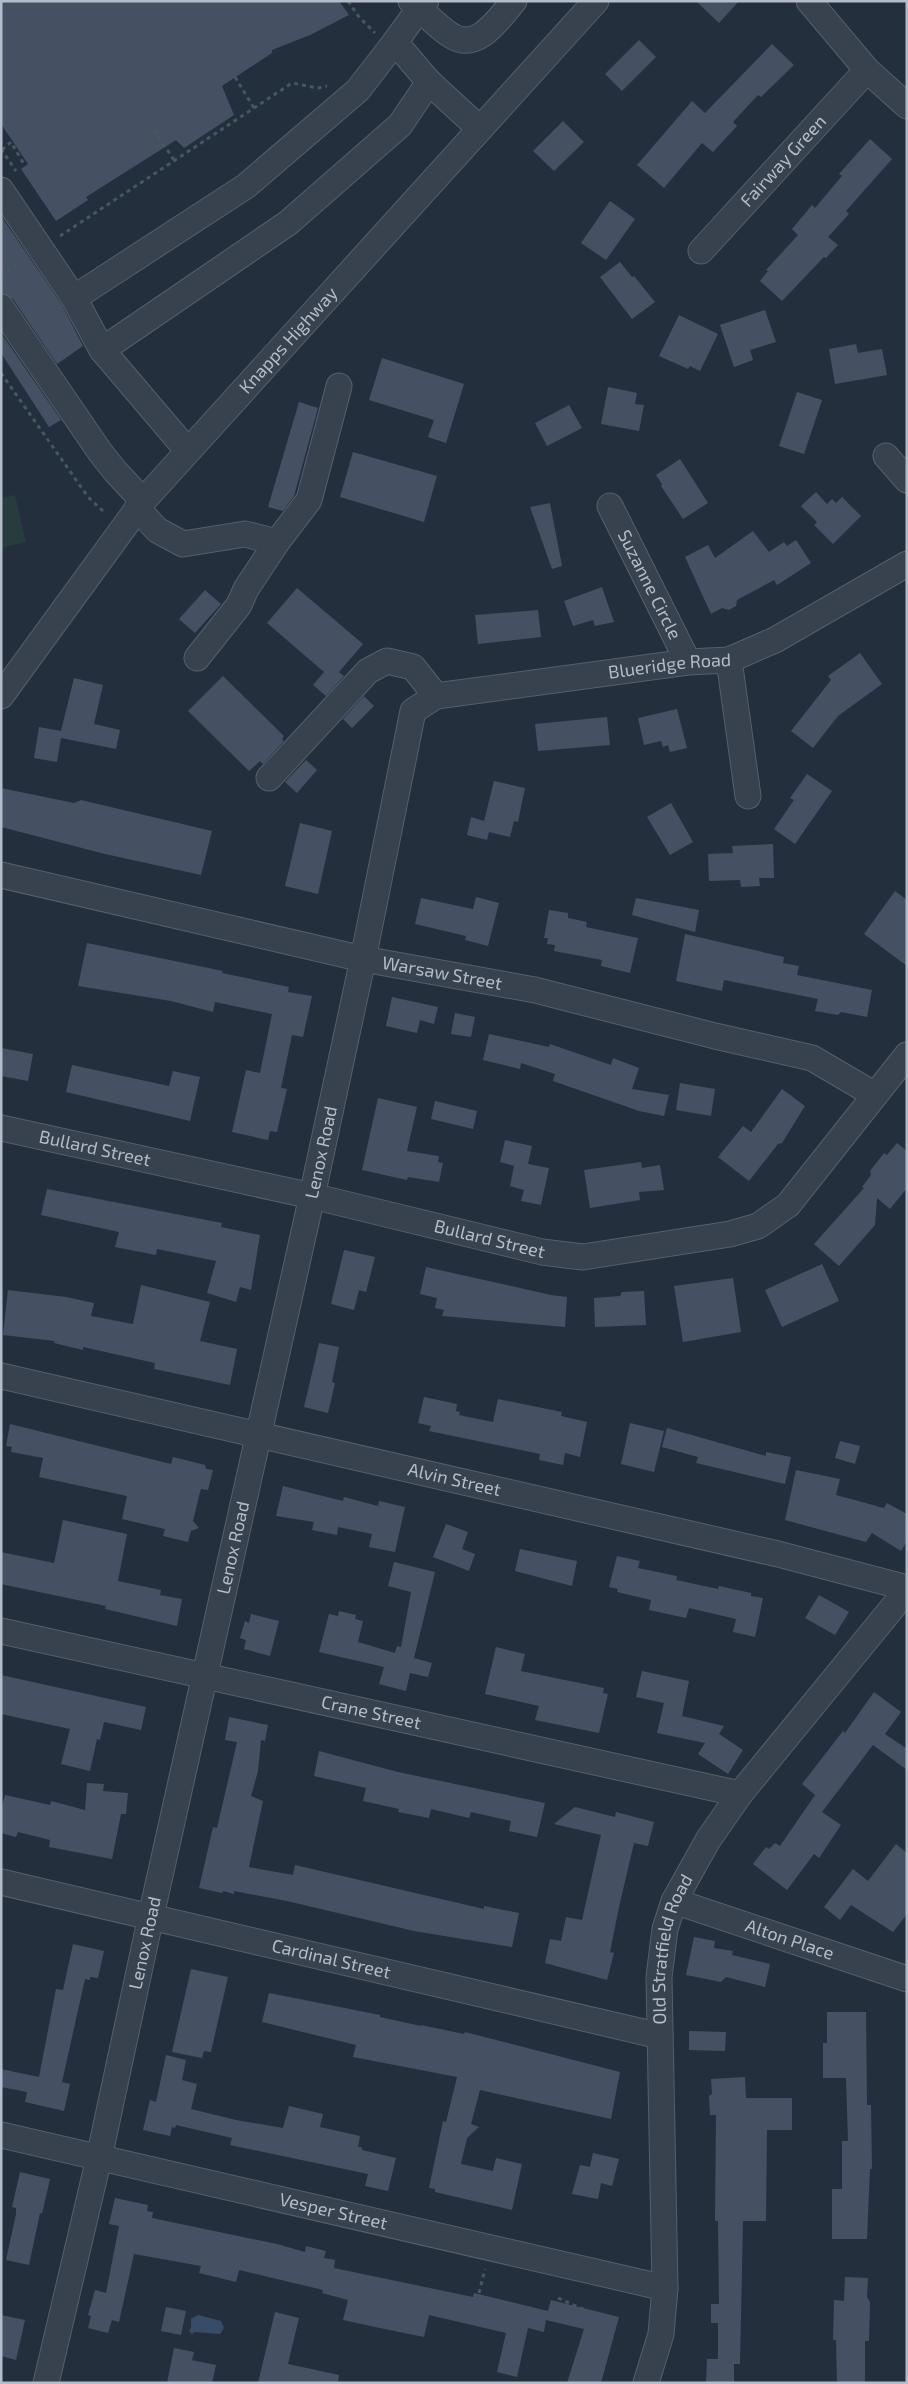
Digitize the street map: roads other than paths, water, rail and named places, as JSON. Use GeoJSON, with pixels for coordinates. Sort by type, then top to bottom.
{"type":"FeatureCollection","features":[{"type":"Feature","properties":{"kind":"street"},"geometry":{"type":"LineString","coordinates":[[74,298],[246,186],[358,90],[384,35],[419,4],[453,37],[471,40],[486,33],[514,1]]}},
{"type":"Feature","properties":{"kind":"street","name":"Knapps Highway"},"geometry":{"type":"LineString","coordinates":[[1,696],[140,504],[596,1]]}},
{"type":"Feature","properties":{"kind":"street"},"geometry":{"type":"LineString","coordinates":[[809,1],[867,70],[907,106]]}},
{"type":"Feature","properties":{"kind":"street"},"geometry":{"type":"LineString","coordinates":[[384,35],[429,82],[480,128]]}},
{"type":"Feature","properties":{"kind":"street","name":"Fairway Green"},"geometry":{"type":"LineString","coordinates":[[701,251],[867,70]]}},
{"type":"Feature","properties":{"kind":"street"},"geometry":{"type":"LineString","coordinates":[[102,350],[288,223],[400,125],[429,82]]}},
{"type":"Feature","properties":{"kind":"street"},"geometry":{"type":"LineString","coordinates":[[1,190],[74,298],[102,350],[187,450]]}},
{"type":"Feature","properties":{"kind":"street"},"geometry":{"type":"LineString","coordinates":[[1,307],[100,452],[140,504],[157,530],[182,544],[245,534],[277,542]]}},
{"type":"Feature","properties":{"kind":"street"},"geometry":{"type":"LineString","coordinates":[[197,658],[239,605],[246,589],[277,542],[309,500],[339,386]]}},
{"type":"Feature","properties":{"kind":"street"},"geometry":{"type":"LineString","coordinates":[[886,456],[907,480]]}},
{"type":"Feature","properties":{"kind":"street","name":"Suzanne Circle"},"geometry":{"type":"LineString","coordinates":[[610,506],[688,662]]}},
{"type":"Feature","properties":{"kind":"street","name":"Blueridge Road"},"geometry":{"type":"LineString","coordinates":[[413,711],[436,696],[688,662],[729,660],[775,640],[907,564]]}},
{"type":"Feature","properties":{"kind":"street"},"geometry":{"type":"LineString","coordinates":[[729,660],[748,796]]}},
{"type":"Feature","properties":{"kind":"street"},"geometry":{"type":"LineString","coordinates":[[269,778],[368,671],[387,661],[413,667],[436,696]]}},
{"type":"Feature","properties":{"kind":"street","name":"Lenox Road"},"geometry":{"type":"LineString","coordinates":[[46,2383],[99,2158],[151,1916],[312,1196],[364,959],[413,711]]}},
{"type":"Feature","properties":{"kind":"street","name":"Warsaw Street"},"geometry":{"type":"LineString","coordinates":[[1,875],[364,959],[535,990],[715,1036],[812,1058],[875,1096]]}},
{"type":"Feature","properties":{"kind":"street","name":"Bullard Street"},"geometry":{"type":"LineString","coordinates":[[1,1128],[312,1196],[542,1252],[583,1257],[730,1234],[758,1226],[788,1205],[907,1056]]}},
{"type":"Feature","properties":{"kind":"street","name":"Alvin Street"},"geometry":{"type":"LineString","coordinates":[[1,1376],[778,1554],[907,1589]]}},
{"type":"Feature","properties":{"kind":"street","name":"Old Stratfield Road"},"geometry":{"type":"LineString","coordinates":[[646,2383],[661,2334],[665,2288],[659,1977],[665,1929],[674,1901],[708,1840],[740,1794],[907,1589]]}},
{"type":"Feature","properties":{"kind":"street","name":"Crane Street"},"geometry":{"type":"LineString","coordinates":[[1,1630],[740,1794]]}},
{"type":"Feature","properties":{"kind":"street","name":"Cardinal Street"},"geometry":{"type":"LineString","coordinates":[[1,1882],[660,2036]]}},
{"type":"Feature","properties":{"kind":"street","name":"Alton Place"},"geometry":{"type":"LineString","coordinates":[[674,1901],[907,1979]]}},
{"type":"Feature","properties":{"kind":"street","name":"Vesper Street"},"geometry":{"type":"LineString","coordinates":[[1,2135],[665,2288]]}},
{"type":"Feature","properties":{"kind":"water"},"geometry":{"type":"Polygon","coordinates":[[[198,2315],[221,2321],[224,2328],[220,2334],[195,2332],[192,2334],[189,2331],[191,2319],[198,2315]]]}}]}
